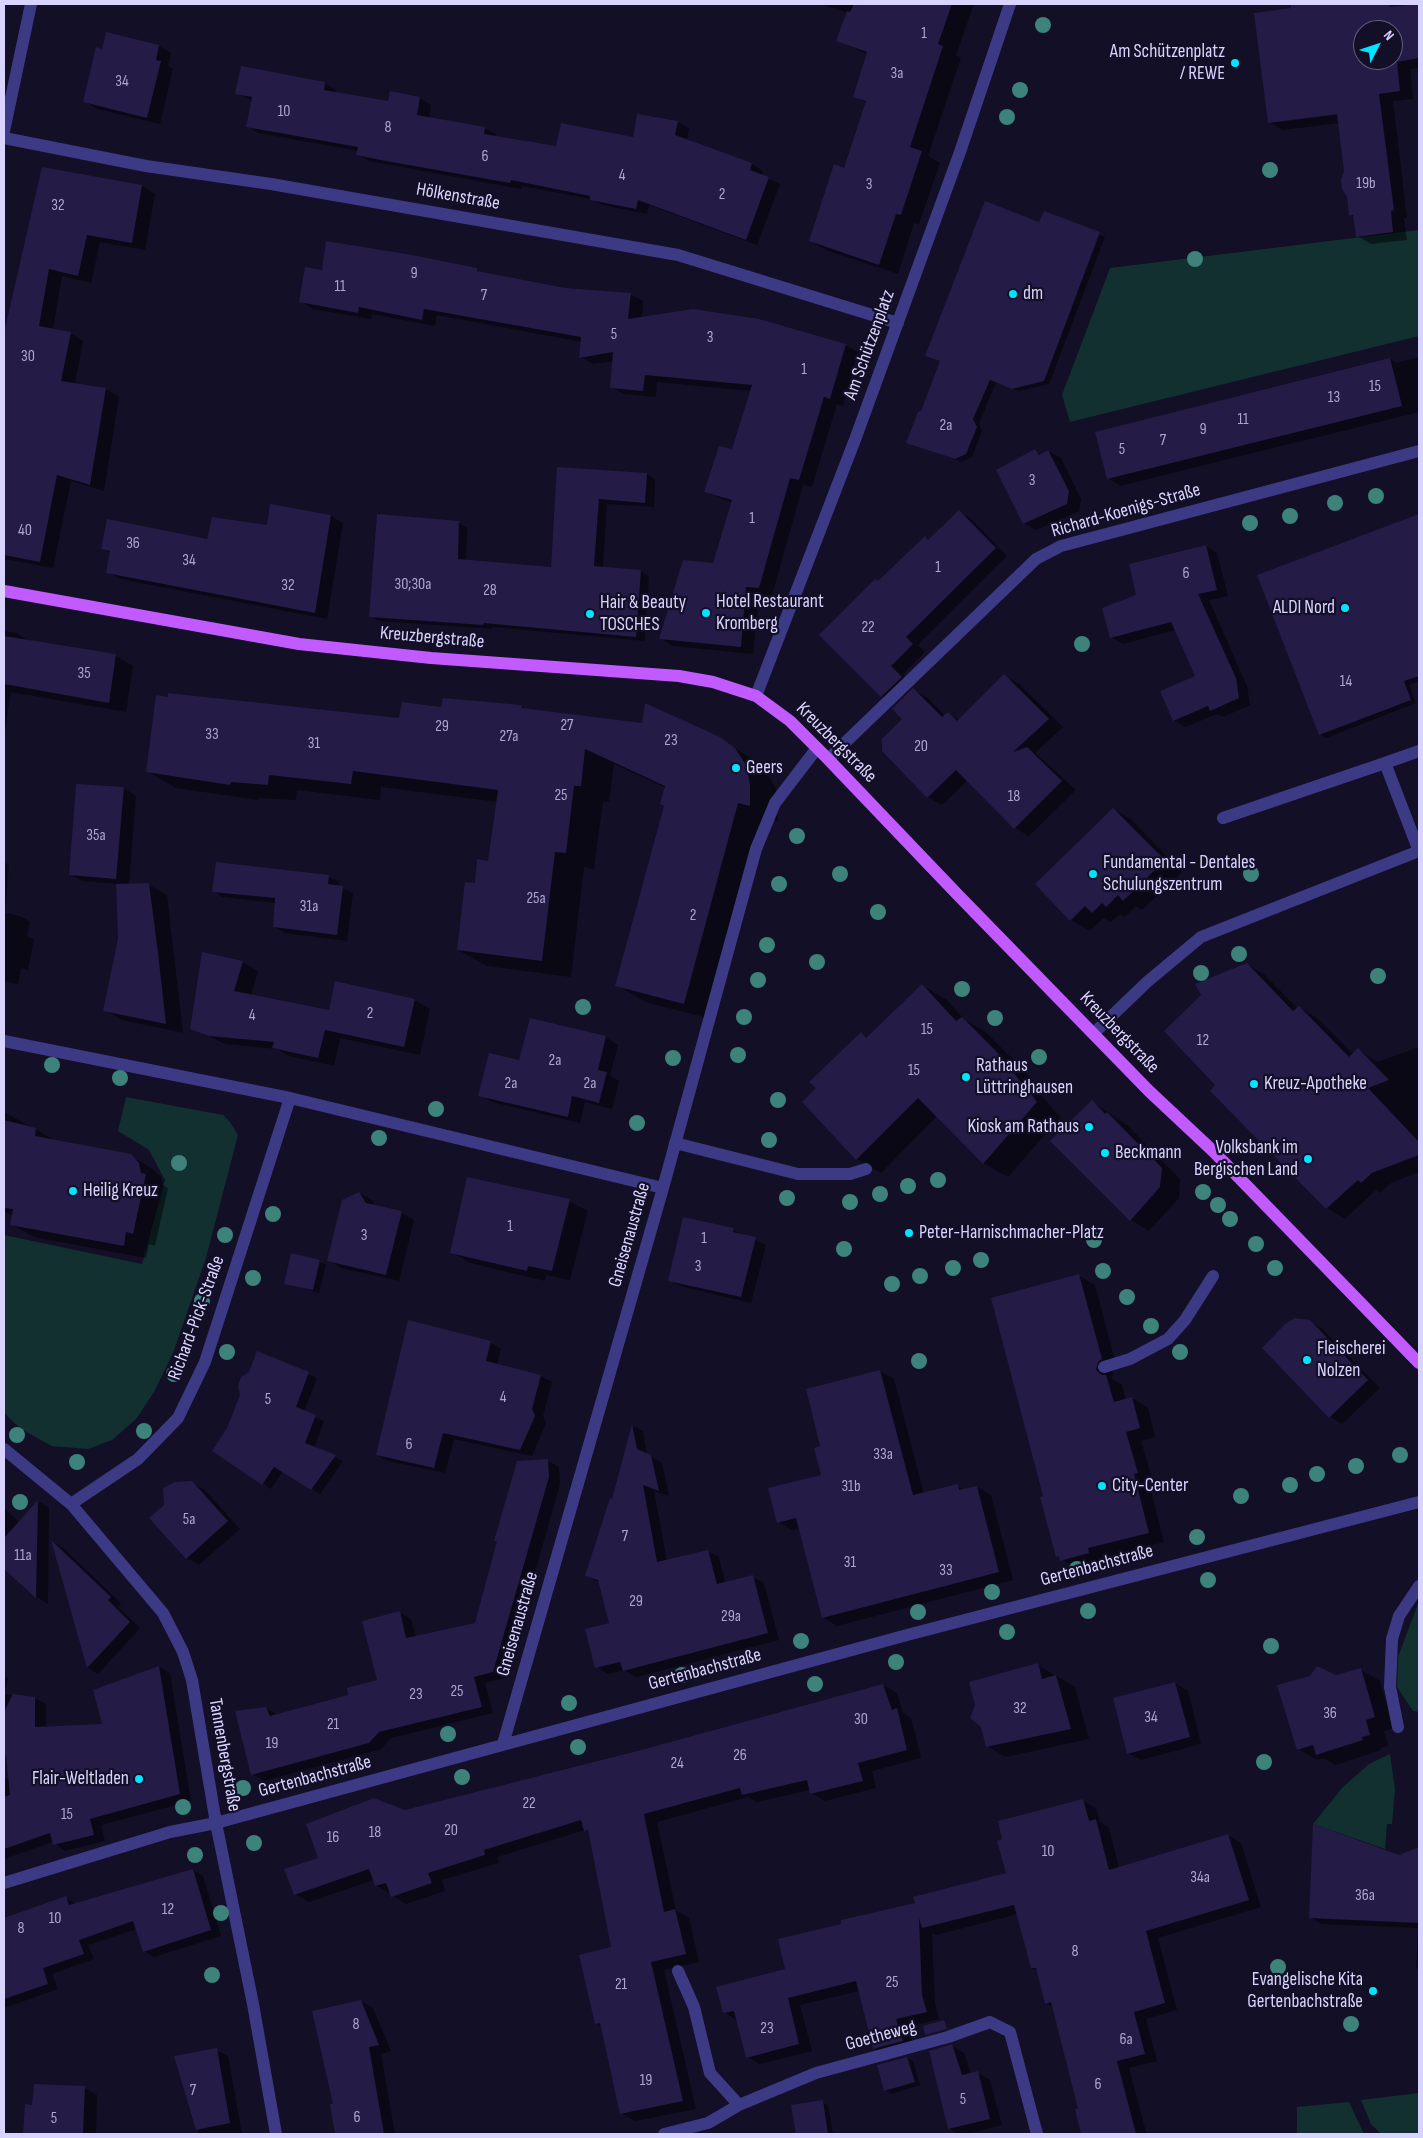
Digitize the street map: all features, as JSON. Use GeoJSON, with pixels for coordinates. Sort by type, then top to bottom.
{"type":"FeatureCollection","features":[{"type":"Feature","properties":{"kind":"main road","name":"Kreuzbergstraße"},"geometry":{"type":"LineString","coordinates":[[4,591],[299,644],[431,658],[679,676],[726,685],[756,696],[790,721],[828,759],[1419,1364]]}},
{"type":"Feature","properties":{"kind":"street"},"geometry":{"type":"LineString","coordinates":[[4,131],[31,4]]}},
{"type":"Feature","properties":{"kind":"street","name":"Am Schützenplatz"},"geometry":{"type":"LineString","coordinates":[[756,696],[898,323],[1010,4]]}},
{"type":"Feature","properties":{"kind":"street","name":"Hölkenstraße"},"geometry":{"type":"LineString","coordinates":[[4,138],[146,166],[271,184],[678,255],[898,323]]}},
{"type":"Feature","properties":{"kind":"street","name":"Richard-Koenigs-Straße"},"geometry":{"type":"LineString","coordinates":[[828,759],[1036,559],[1061,546],[1419,451]]}},
{"type":"Feature","properties":{"kind":"street","name":"Gneisenaustraße"},"geometry":{"type":"LineString","coordinates":[[503,1744],[663,1188],[756,849],[774,803],[817,748]]}},
{"type":"Feature","properties":{"kind":"street"},"geometry":{"type":"LineString","coordinates":[[1223,818],[1419,751]]}},
{"type":"Feature","properties":{"kind":"street"},"geometry":{"type":"LineString","coordinates":[[1094,1033],[1147,982],[1201,937],[1419,851],[1385,763]]}},
{"type":"Feature","properties":{"kind":"street"},"geometry":{"type":"LineString","coordinates":[[4,1041],[290,1098],[663,1188]]}},
{"type":"Feature","properties":{"kind":"street","name":"Richard-Pick-Straße"},"geometry":{"type":"LineString","coordinates":[[72,1504],[138,1459],[178,1418],[206,1362],[290,1098]]}},
{"type":"Feature","properties":{"kind":"street"},"geometry":{"type":"LineString","coordinates":[[675,1142],[798,1174],[850,1174],[866,1169]]}},
{"type":"Feature","properties":{"kind":"street"},"geometry":{"type":"LineString","coordinates":[[1104,1367],[1130,1359],[1168,1339],[1185,1320],[1213,1276]]}},
{"type":"Feature","properties":{"kind":"street","name":"Tannenbergstraße"},"geometry":{"type":"LineString","coordinates":[[4,1449],[72,1504],[163,1613],[183,1652],[192,1680],[216,1824],[253,2004],[276,2134]]}},
{"type":"Feature","properties":{"kind":"street","name":"Gertenbachstraße"},"geometry":{"type":"LineString","coordinates":[[4,1883],[170,1832],[216,1824],[900,1637],[1419,1502]]}},
{"type":"Feature","properties":{"kind":"street"},"geometry":{"type":"LineString","coordinates":[[1398,1727],[1390,1687],[1392,1639],[1399,1616],[1419,1586]]}},
{"type":"Feature","properties":{"kind":"street"},"geometry":{"type":"LineString","coordinates":[[678,1971],[694,2007],[710,2073],[739,2105]]}},
{"type":"Feature","properties":{"kind":"street","name":"Goetheweg"},"geometry":{"type":"LineString","coordinates":[[664,2134],[708,2123],[739,2105],[816,2073],[948,2037],[990,2022],[1010,2032],[1038,2134]]}},
{"type":"Feature","properties":{"kind":"green space"},"geometry":{"type":"Polygon","coordinates":[[[1419,230],[1419,336],[1070,422],[1062,395],[1110,268],[1419,230]]]}},
{"type":"Feature","properties":{"kind":"green space"},"geometry":{"type":"Polygon","coordinates":[[[126,1097],[223,1115],[238,1135],[206,1258],[173,1353],[154,1392],[136,1419],[112,1440],[88,1449],[52,1446],[21,1429],[4,1413],[4,1235],[142,1264],[165,1180],[149,1150],[118,1131],[126,1097]]]}},
{"type":"Feature","properties":{"kind":"green space"},"geometry":{"type":"Polygon","coordinates":[[[1419,1601],[1419,1712],[1413,1711],[1397,1687],[1398,1657],[1419,1601]]]}},
{"type":"Feature","properties":{"kind":"green space"},"geometry":{"type":"Polygon","coordinates":[[[1390,1754],[1395,1789],[1392,1824],[1387,1824],[1385,1849],[1313,1824],[1343,1787],[1369,1764],[1390,1754]]]}},
{"type":"Feature","properties":{"kind":"green space"},"geometry":{"type":"Polygon","coordinates":[[[1419,2093],[1419,2134],[1381,2134],[1371,2124],[1361,2100],[1419,2093]]]}},
{"type":"Feature","properties":{"kind":"green space"},"geometry":{"type":"Polygon","coordinates":[[[1349,2102],[1364,2134],[1297,2134],[1297,2107],[1349,2102]]]}},
{"type":"Feature","properties":{"kind":"building"},"geometry":{"type":"Polygon","coordinates":[[[854,4],[952,4],[938,44],[943,46],[910,147],[922,151],[901,215],[896,214],[879,265],[809,241],[834,164],[844,168],[866,101],[853,97],[867,52],[836,41],[847,11],[850,12],[854,4]]]}},
{"type":"Feature","properties":{"kind":"building"},"geometry":{"type":"Polygon","coordinates":[[[1291,4],[1389,4],[1389,7],[1419,4],[1419,58],[1403,61],[1403,20],[1353,20],[1353,70],[1398,70],[1400,91],[1379,94],[1394,210],[1391,211],[1393,232],[1356,237],[1353,215],[1349,216],[1347,197],[1342,189],[1341,180],[1344,171],[1337,114],[1268,123],[1254,13],[1291,8],[1291,4]]]}},
{"type":"Feature","properties":{"kind":"building"},"geometry":{"type":"Polygon","coordinates":[[[106,32],[159,45],[156,60],[161,61],[147,118],[83,102],[96,47],[102,49],[106,32]]]}},
{"type":"Feature","properties":{"kind":"building"},"geometry":{"type":"Polygon","coordinates":[[[241,66],[325,82],[324,90],[388,101],[390,91],[420,97],[417,115],[485,127],[484,134],[556,146],[561,123],[633,137],[637,114],[678,121],[675,135],[752,163],[750,170],[769,177],[746,240],[638,200],[636,209],[590,200],[590,196],[511,180],[510,183],[356,155],[358,147],[246,127],[252,97],[235,94],[241,66]]]}},
{"type":"Feature","properties":{"kind":"building"},"geometry":{"type":"Polygon","coordinates":[[[42,167],[142,185],[132,243],[87,235],[78,276],[49,269],[39,326],[71,332],[61,381],[106,388],[90,485],[57,475],[40,562],[4,555],[4,333],[42,167]]]}},
{"type":"Feature","properties":{"kind":"building","name":"dm"},"geometry":{"type":"Polygon","coordinates":[[[985,201],[1039,222],[1044,211],[1100,232],[1044,381],[1012,389],[990,380],[973,419],[977,427],[966,454],[955,459],[906,443],[918,412],[921,411],[940,361],[925,356],[985,201]]]}},
{"type":"Feature","properties":{"kind":"building"},"geometry":{"type":"Polygon","coordinates":[[[326,241],[412,255],[477,268],[477,271],[565,288],[631,293],[628,319],[693,309],[759,319],[846,344],[830,399],[824,397],[799,480],[790,478],[759,588],[746,587],[741,647],[659,639],[683,560],[713,563],[732,500],[704,492],[719,446],[732,449],[752,385],[645,375],[643,391],[610,388],[613,352],[579,358],[581,337],[424,309],[422,320],[359,307],[358,313],[299,302],[305,267],[322,270],[326,241]]]}},
{"type":"Feature","properties":{"kind":"building"},"geometry":{"type":"Polygon","coordinates":[[[1390,358],[1402,406],[1107,479],[1095,432],[1390,358]]]}},
{"type":"Feature","properties":{"kind":"building"},"geometry":{"type":"Polygon","coordinates":[[[1035,449],[1039,455],[1048,450],[1069,491],[1067,504],[1023,524],[996,470],[1035,449]]]}},
{"type":"Feature","properties":{"kind":"building"},"geometry":{"type":"Polygon","coordinates":[[[557,467],[647,473],[645,503],[599,499],[594,566],[641,570],[636,637],[484,623],[483,625],[369,617],[377,514],[459,521],[458,559],[551,567],[557,467]]]}},
{"type":"Feature","properties":{"kind":"building"},"geometry":{"type":"Polygon","coordinates":[[[270,504],[331,515],[315,613],[106,573],[110,551],[101,549],[107,519],[207,539],[212,517],[267,525],[270,504]]]}},
{"type":"Feature","properties":{"kind":"building"},"geometry":{"type":"Polygon","coordinates":[[[959,510],[996,548],[906,637],[913,644],[891,666],[902,677],[881,697],[819,635],[875,579],[878,581],[925,536],[928,540],[959,510]]]}},
{"type":"Feature","properties":{"kind":"building","name":"ALDI Nord"},"geometry":{"type":"Polygon","coordinates":[[[1419,514],[1419,676],[1404,681],[1411,700],[1319,735],[1257,575],[1419,514]]]}},
{"type":"Feature","properties":{"kind":"building"},"geometry":{"type":"Polygon","coordinates":[[[1206,545],[1217,590],[1198,594],[1236,678],[1239,698],[1210,711],[1208,706],[1173,721],[1160,691],[1195,676],[1171,622],[1110,638],[1102,608],[1136,595],[1129,564],[1206,545]]]}},
{"type":"Feature","properties":{"kind":"building"},"geometry":{"type":"Polygon","coordinates":[[[4,636],[116,654],[109,703],[4,684],[4,636]]]}},
{"type":"Feature","properties":{"kind":"building"},"geometry":{"type":"Polygon","coordinates":[[[1004,674],[1049,719],[1013,752],[1027,747],[1062,781],[1014,829],[956,770],[927,798],[882,751],[882,739],[902,719],[892,709],[913,688],[942,717],[948,712],[957,721],[1004,674]]]}},
{"type":"Feature","properties":{"kind":"building"},"geometry":{"type":"Polygon","coordinates":[[[168,693],[399,718],[402,702],[441,707],[443,698],[521,705],[522,708],[642,723],[645,703],[720,737],[735,748],[746,765],[750,784],[750,806],[738,803],[684,1004],[615,986],[664,806],[660,804],[665,786],[585,749],[581,786],[574,786],[566,853],[555,852],[542,961],[457,950],[465,882],[475,883],[477,859],[488,861],[498,790],[353,771],[351,784],[269,775],[268,785],[231,782],[230,785],[146,772],[156,695],[168,697],[168,693]]]}},
{"type":"Feature","properties":{"kind":"building"},"geometry":{"type":"Polygon","coordinates":[[[76,784],[124,787],[116,879],[69,875],[76,784]]]}},
{"type":"Feature","properties":{"kind":"building"},"geometry":{"type":"Polygon","coordinates":[[[1113,808],[1165,860],[1123,901],[1118,895],[1106,907],[1102,903],[1092,913],[1085,906],[1070,921],[1035,884],[1113,808]]]}},
{"type":"Feature","properties":{"kind":"building"},"geometry":{"type":"Polygon","coordinates":[[[216,862],[329,875],[328,884],[343,886],[337,935],[273,927],[275,898],[212,892],[216,862]]]}},
{"type":"Feature","properties":{"kind":"building"},"geometry":{"type":"Polygon","coordinates":[[[149,883],[166,1024],[103,1011],[118,939],[116,884],[149,883]]]}},
{"type":"Feature","properties":{"kind":"building"},"geometry":{"type":"Polygon","coordinates":[[[202,952],[243,961],[234,991],[329,1010],[335,981],[415,999],[404,1047],[325,1030],[318,1058],[272,1048],[274,1042],[209,1036],[190,1029],[202,952]]]}},
{"type":"Feature","properties":{"kind":"building"},"geometry":{"type":"Polygon","coordinates":[[[1247,963],[1293,1011],[1299,1006],[1349,1057],[1358,1048],[1389,1080],[1368,1088],[1419,1142],[1419,1155],[1372,1173],[1361,1183],[1358,1180],[1326,1209],[1210,1091],[1215,1085],[1164,1031],[1201,995],[1195,984],[1247,963]]]}},
{"type":"Feature","properties":{"kind":"building"},"geometry":{"type":"Polygon","coordinates":[[[922,984],[956,1021],[962,1017],[995,1050],[1037,1102],[983,1164],[918,1098],[856,1160],[802,1102],[816,1088],[809,1082],[861,1032],[866,1038],[922,984]]]}},
{"type":"Feature","properties":{"kind":"building"},"geometry":{"type":"Polygon","coordinates":[[[530,1018],[606,1036],[598,1070],[607,1072],[599,1103],[572,1096],[568,1117],[478,1096],[489,1053],[519,1060],[530,1018]]]}},
{"type":"Feature","properties":{"kind":"building","name":"Beckmann"},"geometry":{"type":"Polygon","coordinates":[[[1092,1100],[1105,1114],[1107,1112],[1162,1168],[1160,1187],[1130,1221],[1050,1141],[1092,1100]]]}},
{"type":"Feature","properties":{"kind":"building","name":"Heilig Kreuz"},"geometry":{"type":"Polygon","coordinates":[[[4,1120],[36,1128],[35,1136],[131,1154],[139,1163],[141,1173],[146,1174],[133,1234],[126,1232],[124,1246],[10,1225],[13,1209],[4,1208],[4,1120]]]}},
{"type":"Feature","properties":{"kind":"building"},"geometry":{"type":"Polygon","coordinates":[[[467,1177],[570,1199],[552,1271],[528,1266],[527,1271],[450,1253],[467,1177]]]}},
{"type":"Feature","properties":{"kind":"building"},"geometry":{"type":"Polygon","coordinates":[[[359,1192],[366,1203],[402,1211],[386,1275],[327,1261],[342,1200],[359,1192]]]}},
{"type":"Feature","properties":{"kind":"building"},"geometry":{"type":"Polygon","coordinates":[[[683,1217],[734,1228],[733,1232],[756,1237],[741,1297],[668,1281],[683,1217]]]}},
{"type":"Feature","properties":{"kind":"building"},"geometry":{"type":"Polygon","coordinates":[[[291,1253],[320,1260],[313,1290],[284,1284],[291,1253]]]}},
{"type":"Feature","properties":{"kind":"building"},"geometry":{"type":"Polygon","coordinates":[[[1079,1274],[1102,1359],[1098,1362],[1096,1370],[1102,1375],[1106,1375],[1114,1402],[1132,1397],[1140,1428],[1126,1432],[1138,1473],[1134,1474],[1149,1533],[1088,1548],[1089,1553],[1060,1561],[1059,1556],[1056,1557],[1040,1497],[1043,1496],[991,1298],[1079,1274]]]}},
{"type":"Feature","properties":{"kind":"building"},"geometry":{"type":"Polygon","coordinates":[[[1295,1318],[1310,1320],[1368,1380],[1329,1418],[1262,1348],[1286,1323],[1295,1318]]]}},
{"type":"Feature","properties":{"kind":"building"},"geometry":{"type":"Polygon","coordinates":[[[408,1320],[491,1341],[486,1361],[541,1375],[532,1409],[535,1416],[520,1450],[443,1433],[434,1468],[376,1455],[408,1320]]]}},
{"type":"Feature","properties":{"kind":"building"},"geometry":{"type":"Polygon","coordinates":[[[257,1351],[309,1372],[296,1407],[316,1415],[305,1443],[336,1455],[311,1490],[274,1467],[262,1485],[212,1451],[227,1428],[240,1395],[238,1386],[241,1377],[249,1372],[257,1351]]]}},
{"type":"Feature","properties":{"kind":"building"},"geometry":{"type":"Polygon","coordinates":[[[880,1370],[913,1495],[958,1484],[959,1490],[977,1486],[999,1572],[822,1618],[796,1518],[777,1523],[768,1488],[821,1475],[814,1448],[820,1446],[806,1389],[880,1370]]]}},
{"type":"Feature","properties":{"kind":"building"},"geometry":{"type":"Polygon","coordinates":[[[632,1424],[637,1449],[651,1455],[659,1491],[643,1485],[657,1562],[708,1550],[717,1584],[753,1575],[768,1633],[623,1671],[620,1662],[595,1668],[585,1629],[609,1623],[598,1580],[585,1576],[610,1498],[612,1499],[632,1424]]]}},
{"type":"Feature","properties":{"kind":"building"},"geometry":{"type":"Polygon","coordinates":[[[548,1459],[549,1477],[493,1672],[474,1677],[482,1707],[379,1732],[369,1743],[251,1775],[235,1711],[266,1707],[270,1716],[348,1695],[347,1688],[377,1680],[362,1621],[400,1611],[406,1638],[475,1623],[497,1541],[494,1541],[517,1461],[548,1459]]]}},
{"type":"Feature","properties":{"kind":"building"},"geometry":{"type":"Polygon","coordinates":[[[192,1481],[228,1521],[186,1559],[149,1518],[164,1505],[163,1488],[175,1482],[192,1481]]]}},
{"type":"Feature","properties":{"kind":"building"},"geometry":{"type":"Polygon","coordinates":[[[38,1500],[36,1598],[4,1569],[4,1538],[38,1500]]]}},
{"type":"Feature","properties":{"kind":"building"},"geometry":{"type":"Polygon","coordinates":[[[51,1540],[111,1597],[108,1600],[130,1622],[87,1668],[51,1540]]]}},
{"type":"Feature","properties":{"kind":"building"},"geometry":{"type":"Polygon","coordinates":[[[1038,1663],[1042,1679],[1056,1675],[1071,1729],[986,1747],[981,1727],[970,1718],[975,1705],[969,1682],[1038,1663]]]}},
{"type":"Feature","properties":{"kind":"building"},"geometry":{"type":"Polygon","coordinates":[[[159,1666],[180,1794],[90,1819],[94,1835],[53,1845],[50,1833],[4,1849],[4,1797],[10,1795],[6,1755],[4,1758],[4,1712],[13,1694],[35,1697],[35,1727],[102,1724],[93,1690],[159,1666]]]}},
{"type":"Feature","properties":{"kind":"building"},"geometry":{"type":"Polygon","coordinates":[[[1317,1666],[1336,1675],[1361,1668],[1375,1717],[1366,1720],[1370,1735],[1362,1737],[1363,1740],[1316,1755],[1313,1745],[1297,1750],[1277,1685],[1310,1676],[1317,1666]]]}},
{"type":"Feature","properties":{"kind":"building"},"geometry":{"type":"Polygon","coordinates":[[[1175,1682],[1190,1737],[1127,1754],[1113,1698],[1175,1682]]]}},
{"type":"Feature","properties":{"kind":"building"},"geometry":{"type":"Polygon","coordinates":[[[883,1684],[892,1710],[897,1708],[907,1750],[858,1763],[863,1781],[810,1794],[807,1780],[742,1795],[740,1788],[644,1814],[664,1912],[675,1909],[686,1954],[651,1962],[683,2101],[620,2114],[600,2023],[595,2024],[579,1955],[611,1947],[588,1830],[584,1831],[581,1820],[484,1850],[485,1855],[428,1873],[432,1883],[391,1897],[386,1883],[375,1886],[369,1869],[294,1895],[284,1869],[318,1858],[306,1824],[374,1798],[405,1810],[645,1749],[883,1684]]]}},
{"type":"Feature","properties":{"kind":"building"},"geometry":{"type":"Polygon","coordinates":[[[1083,1799],[1089,1821],[1096,1819],[1109,1870],[1228,1834],[1249,1900],[1146,1931],[1165,2003],[1134,2012],[1145,2054],[1117,2061],[1136,2134],[1081,2134],[1075,2109],[1078,2109],[1051,2002],[1045,2004],[1036,1968],[1031,1968],[1014,1905],[922,1928],[919,1918],[922,1995],[927,2012],[896,2019],[903,2041],[873,2049],[856,1981],[788,1998],[799,2044],[746,2058],[734,2011],[723,2013],[716,1987],[785,1969],[778,1939],[841,1924],[841,1920],[915,1903],[913,1897],[1006,1873],[997,1841],[1002,1839],[998,1821],[1083,1799]]]}},
{"type":"Feature","properties":{"kind":"building"},"geometry":{"type":"Polygon","coordinates":[[[1313,1824],[1399,1855],[1419,1847],[1419,1923],[1309,1918],[1313,1824]]]}},
{"type":"Feature","properties":{"kind":"building"},"geometry":{"type":"Polygon","coordinates":[[[193,1869],[211,1930],[143,1952],[133,1921],[79,1940],[84,1954],[43,1968],[48,1984],[4,1999],[4,1918],[66,1896],[69,1905],[193,1869]]]}},
{"type":"Feature","properties":{"kind":"building"},"geometry":{"type":"Polygon","coordinates":[[[361,2000],[379,2045],[369,2047],[384,2134],[335,2134],[330,2104],[333,2104],[312,2011],[361,2000]]]}},
{"type":"Feature","properties":{"kind":"building"},"geometry":{"type":"Polygon","coordinates":[[[944,2020],[947,2029],[925,2035],[923,2026],[944,2020]]]}},
{"type":"Feature","properties":{"kind":"building"},"geometry":{"type":"Polygon","coordinates":[[[952,2044],[962,2075],[978,2071],[990,2119],[948,2129],[929,2051],[952,2044]]]}},
{"type":"Feature","properties":{"kind":"building"},"geometry":{"type":"Polygon","coordinates":[[[217,2048],[230,2123],[196,2130],[174,2056],[217,2048]]]}},
{"type":"Feature","properties":{"kind":"building"},"geometry":{"type":"Polygon","coordinates":[[[907,2057],[915,2082],[884,2091],[877,2065],[907,2057]]]}},
{"type":"Feature","properties":{"kind":"building"},"geometry":{"type":"Polygon","coordinates":[[[34,2084],[85,2086],[83,2134],[23,2134],[25,2104],[32,2105],[34,2084]]]}},
{"type":"Feature","properties":{"kind":"building"},"geometry":{"type":"Polygon","coordinates":[[[823,2100],[828,2134],[796,2134],[791,2105],[823,2100]]]}},
{"type":"Feature","properties":{"kind":"place","name":"Am Schützenplatz / REWE"},"geometry":{"type":"Point","coordinates":[1235,63]}},
{"type":"Feature","properties":{"kind":"place","name":"dm"},"geometry":{"type":"Point","coordinates":[1013,294]}},
{"type":"Feature","properties":{"kind":"place","name":"ALDI Nord"},"geometry":{"type":"Point","coordinates":[1345,608]}},
{"type":"Feature","properties":{"kind":"place","name":"Hotel Restaurant Kromberg"},"geometry":{"type":"Point","coordinates":[706,613]}},
{"type":"Feature","properties":{"kind":"place","name":"Hair & Beauty TOSCHES"},"geometry":{"type":"Point","coordinates":[590,614]}},
{"type":"Feature","properties":{"kind":"place","name":"Geers"},"geometry":{"type":"Point","coordinates":[736,768]}},
{"type":"Feature","properties":{"kind":"place","name":"Fundamental - Dentales Schulungszentrum"},"geometry":{"type":"Point","coordinates":[1093,874]}},
{"type":"Feature","properties":{"kind":"place","name":"Rathaus Lüttringhausen"},"geometry":{"type":"Point","coordinates":[966,1077]}},
{"type":"Feature","properties":{"kind":"place","name":"Kreuz-Apotheke"},"geometry":{"type":"Point","coordinates":[1254,1084]}},
{"type":"Feature","properties":{"kind":"place","name":"Kiosk am Rathaus"},"geometry":{"type":"Point","coordinates":[1089,1127]}},
{"type":"Feature","properties":{"kind":"place","name":"Beckmann"},"geometry":{"type":"Point","coordinates":[1105,1153]}},
{"type":"Feature","properties":{"kind":"place","name":"Volksbank im Bergischen Land"},"geometry":{"type":"Point","coordinates":[1308,1159]}},
{"type":"Feature","properties":{"kind":"place","name":"Heilig Kreuz"},"geometry":{"type":"Point","coordinates":[73,1191]}},
{"type":"Feature","properties":{"kind":"place","name":"Peter-Harnischmacher-Platz"},"geometry":{"type":"Point","coordinates":[909,1233]}},
{"type":"Feature","properties":{"kind":"place","name":"Fleischerei Nolzen"},"geometry":{"type":"Point","coordinates":[1307,1360]}},
{"type":"Feature","properties":{"kind":"place","name":"City-Center"},"geometry":{"type":"Point","coordinates":[1102,1486]}},
{"type":"Feature","properties":{"kind":"place","name":"Flair-Weltladen"},"geometry":{"type":"Point","coordinates":[139,1779]}},
{"type":"Feature","properties":{"kind":"place","name":"Evangelische Kita Gertenbachstraße"},"geometry":{"type":"Point","coordinates":[1373,1991]}}]}
